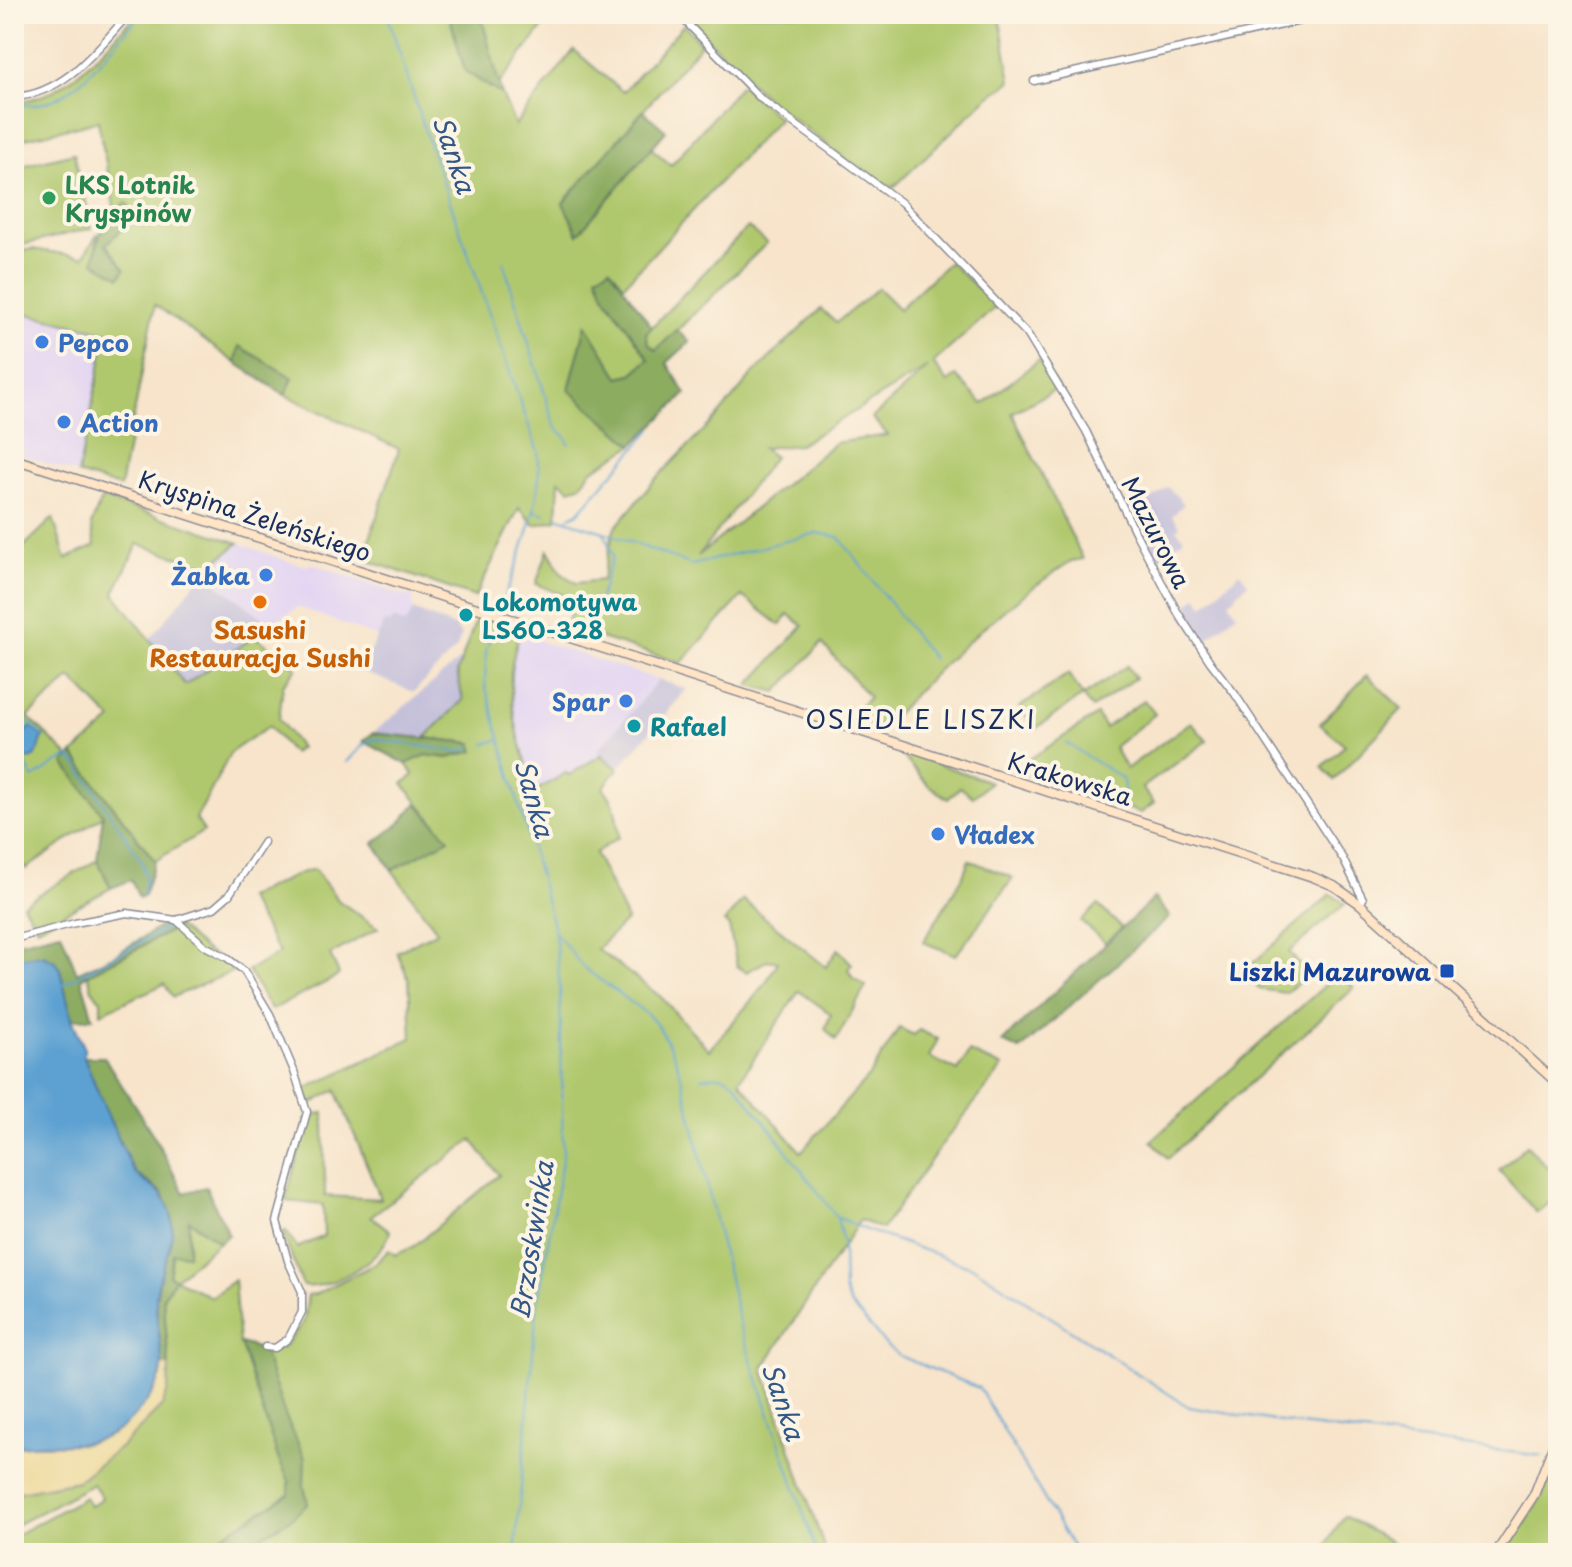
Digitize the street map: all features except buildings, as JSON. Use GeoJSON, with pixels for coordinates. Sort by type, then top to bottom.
{"type":"FeatureCollection","features":[{"type":"Feature","properties":{"kind":"main road","name":"Kryspina Żeleńskiego"},"geometry":{"type":"LineString","coordinates":[[14,459],[509,617]]}},
{"type":"Feature","properties":{"kind":"main road","name":"Krakowska"},"geometry":{"type":"LineString","coordinates":[[509,617],[1295,870],[1334,886],[1360,904],[1558,1084]]}},
{"type":"Feature","properties":{"kind":"main road"},"geometry":{"type":"LineString","coordinates":[[1496,1553],[1534,1495],[1558,1433]]}},
{"type":"Feature","properties":{"kind":"street"},"geometry":{"type":"LineString","coordinates":[[14,97],[29,96],[56,85],[90,56],[129,14]]}},
{"type":"Feature","properties":{"kind":"street","name":"Mazurowa"},"geometry":{"type":"LineString","coordinates":[[678,14],[761,99],[893,196],[1027,334],[1086,431],[1178,613],[1343,859],[1360,888],[1363,899],[1360,904]]}},
{"type":"Feature","properties":{"kind":"street"},"geometry":{"type":"LineString","coordinates":[[1034,81],[1331,14]]}},
{"type":"Feature","properties":{"kind":"street"},"geometry":{"type":"LineString","coordinates":[[14,939],[127,913],[176,920],[214,908],[229,895],[264,842]]}},
{"type":"Feature","properties":{"kind":"street"},"geometry":{"type":"LineString","coordinates":[[176,920],[205,946],[244,971],[270,1014],[307,1112],[277,1221],[286,1254],[302,1292],[302,1312],[288,1339],[275,1348],[265,1347]]}},
{"type":"Feature","properties":{"kind":"shaded area"},"geometry":{"type":"Polygon","coordinates":[[[14,311],[107,332],[78,474],[14,452],[14,311]]]}},
{"type":"Feature","properties":{"kind":"shaded area"},"geometry":{"type":"Polygon","coordinates":[[[1168,487],[1184,504],[1172,516],[1180,526],[1176,529],[1184,538],[1156,563],[1131,515],[1168,487]]]}},
{"type":"Feature","properties":{"kind":"shaded area"},"geometry":{"type":"Polygon","coordinates":[[[239,543],[290,562],[308,566],[310,563],[401,595],[413,596],[413,610],[406,625],[385,622],[377,637],[298,607],[271,624],[208,577],[207,569],[239,543]]]}},
{"type":"Feature","properties":{"kind":"shaded area"},"geometry":{"type":"Polygon","coordinates":[[[1240,572],[1248,583],[1229,602],[1237,614],[1201,644],[1181,611],[1197,596],[1205,605],[1240,572]]]}},
{"type":"Feature","properties":{"kind":"shaded area"},"geometry":{"type":"Polygon","coordinates":[[[201,576],[208,577],[271,624],[186,686],[150,639],[201,576]]]}},
{"type":"Feature","properties":{"kind":"shaded area"},"geometry":{"type":"Polygon","coordinates":[[[413,610],[455,627],[461,635],[457,648],[414,692],[361,671],[385,621],[391,624],[393,619],[406,624],[413,610]]]}},
{"type":"Feature","properties":{"kind":"shaded area"},"geometry":{"type":"Polygon","coordinates":[[[520,629],[541,636],[540,641],[659,680],[597,751],[601,755],[596,760],[568,775],[565,773],[535,791],[513,705],[511,673],[520,629]]]}},
{"type":"Feature","properties":{"kind":"shaded area"},"geometry":{"type":"Polygon","coordinates":[[[461,659],[457,672],[463,700],[425,738],[373,733],[461,659]]]}},
{"type":"Feature","properties":{"kind":"shaded area"},"geometry":{"type":"Polygon","coordinates":[[[659,680],[687,689],[618,769],[597,751],[659,680]]]}},
{"type":"Feature","properties":{"kind":"green space"},"geometry":{"type":"Polygon","coordinates":[[[136,14],[449,14],[465,71],[502,95],[515,125],[574,50],[623,92],[684,24],[701,44],[563,203],[578,234],[651,148],[671,165],[741,85],[779,118],[624,285],[610,268],[604,294],[649,359],[632,374],[619,377],[586,325],[569,390],[633,445],[591,471],[580,486],[570,489],[559,480],[557,520],[535,525],[519,508],[475,597],[363,559],[399,449],[285,395],[293,378],[239,347],[236,363],[155,305],[120,487],[78,474],[107,332],[14,311],[14,253],[32,249],[83,257],[98,233],[94,262],[106,244],[128,223],[125,204],[115,211],[98,121],[14,141],[14,100],[31,99],[65,83],[97,56],[136,14]]]}},
{"type":"Feature","properties":{"kind":"green space"},"geometry":{"type":"Polygon","coordinates":[[[449,14],[484,14],[482,20],[502,95],[465,71],[449,14]]]}},
{"type":"Feature","properties":{"kind":"green space"},"geometry":{"type":"Polygon","coordinates":[[[484,14],[553,14],[499,84],[482,19],[484,14]]]}},
{"type":"Feature","properties":{"kind":"green space"},"geometry":{"type":"Polygon","coordinates":[[[683,14],[999,14],[1011,81],[987,98],[893,188],[847,160],[768,100],[683,14]]]}},
{"type":"Feature","properties":{"kind":"green space"},"geometry":{"type":"Polygon","coordinates":[[[643,111],[666,131],[578,234],[563,203],[643,111]]]}},
{"type":"Feature","properties":{"kind":"green space","name":"LKS Lotnik Kryspinów"},"geometry":{"type":"Polygon","coordinates":[[[74,153],[92,228],[14,247],[14,168],[74,153]]]}},
{"type":"Feature","properties":{"kind":"green space"},"geometry":{"type":"Polygon","coordinates":[[[125,203],[129,205],[128,223],[106,244],[125,269],[120,277],[94,262],[102,229],[125,203]]]}},
{"type":"Feature","properties":{"kind":"green space"},"geometry":{"type":"Polygon","coordinates":[[[748,227],[767,243],[656,351],[648,343],[646,333],[748,227]]]}},
{"type":"Feature","properties":{"kind":"green space"},"geometry":{"type":"Polygon","coordinates":[[[949,262],[997,306],[933,363],[948,382],[956,376],[983,404],[1039,360],[1058,388],[1012,413],[1083,559],[1071,561],[996,617],[926,682],[883,728],[850,718],[869,697],[822,643],[777,692],[749,685],[803,626],[788,614],[780,625],[742,596],[681,663],[566,627],[575,600],[536,584],[548,550],[561,573],[576,583],[602,580],[614,529],[753,374],[821,309],[836,323],[878,288],[899,309],[949,262]],[[928,367],[799,445],[762,448],[774,457],[698,556],[835,443],[888,435],[872,418],[928,367]]]}},
{"type":"Feature","properties":{"kind":"green space"},"geometry":{"type":"Polygon","coordinates":[[[610,268],[652,327],[646,333],[648,343],[656,350],[677,330],[690,342],[667,363],[686,394],[633,445],[569,390],[586,324],[619,377],[632,374],[649,359],[604,294],[597,275],[610,268]]]}},
{"type":"Feature","properties":{"kind":"green space"},"geometry":{"type":"Polygon","coordinates":[[[239,346],[293,378],[285,395],[236,363],[239,346]]]}},
{"type":"Feature","properties":{"kind":"green space"},"geometry":{"type":"Polygon","coordinates":[[[102,498],[239,543],[209,567],[138,544],[114,593],[185,685],[255,636],[297,668],[283,685],[279,719],[300,748],[292,753],[269,726],[231,752],[196,819],[204,831],[155,861],[73,754],[112,720],[71,678],[28,717],[69,757],[65,763],[104,815],[26,869],[14,854],[14,776],[20,769],[14,763],[14,556],[53,518],[66,559],[95,546],[91,525],[102,498]]]}},
{"type":"Feature","properties":{"kind":"green space"},"geometry":{"type":"Polygon","coordinates":[[[477,617],[520,629],[512,667],[512,702],[535,791],[601,755],[618,769],[603,788],[613,804],[619,837],[595,853],[627,920],[597,949],[661,997],[709,1050],[763,987],[778,962],[768,960],[746,972],[737,966],[729,926],[724,922],[743,900],[826,967],[838,949],[852,964],[848,969],[853,978],[866,986],[836,1040],[825,1029],[831,1014],[799,991],[739,1081],[801,1152],[870,1075],[899,1028],[914,1035],[919,1030],[938,1039],[929,1057],[958,1071],[969,1052],[1003,1067],[946,1139],[882,1229],[860,1220],[763,1368],[826,1553],[517,1553],[516,1549],[510,1553],[14,1553],[14,1536],[85,1497],[90,1506],[102,1498],[93,1484],[14,1526],[14,1493],[77,1481],[122,1446],[162,1406],[168,1390],[169,1366],[163,1297],[175,1279],[211,1297],[234,1280],[239,1343],[263,1350],[283,1348],[304,1321],[308,1295],[316,1294],[375,1264],[389,1250],[395,1255],[413,1247],[499,1175],[472,1140],[371,1216],[390,1231],[378,1252],[367,1262],[341,1278],[303,1286],[282,1232],[286,1231],[297,1248],[324,1236],[323,1205],[285,1201],[310,1115],[324,1113],[325,1196],[381,1199],[336,1090],[311,1104],[305,1089],[412,1038],[409,980],[397,952],[437,931],[392,870],[448,839],[403,784],[414,775],[406,764],[426,755],[448,758],[472,743],[425,738],[463,700],[457,672],[477,617]]]}},
{"type":"Feature","properties":{"kind":"green space"},"geometry":{"type":"Polygon","coordinates":[[[1127,666],[1135,678],[1092,708],[1082,696],[1035,729],[1020,707],[1068,674],[1083,696],[1127,666]]]}},
{"type":"Feature","properties":{"kind":"green space"},"geometry":{"type":"Polygon","coordinates":[[[1367,675],[1402,709],[1334,780],[1322,767],[1345,745],[1320,724],[1367,675]]]}},
{"type":"Feature","properties":{"kind":"green space"},"geometry":{"type":"Polygon","coordinates":[[[1144,700],[1155,714],[1114,747],[1126,769],[1191,722],[1207,741],[1142,788],[1154,803],[1141,813],[1013,770],[1097,715],[1105,728],[1144,700]]]}},
{"type":"Feature","properties":{"kind":"green space"},"geometry":{"type":"Polygon","coordinates":[[[373,733],[472,743],[475,751],[448,758],[426,755],[406,764],[363,741],[373,733]]]}},
{"type":"Feature","properties":{"kind":"green space"},"geometry":{"type":"Polygon","coordinates":[[[898,751],[990,782],[973,797],[960,787],[948,799],[927,784],[898,751]]]}},
{"type":"Feature","properties":{"kind":"green space"},"geometry":{"type":"Polygon","coordinates":[[[73,754],[155,861],[144,895],[139,898],[131,880],[111,888],[97,860],[103,815],[64,763],[73,754]]]}},
{"type":"Feature","properties":{"kind":"green space"},"geometry":{"type":"Polygon","coordinates":[[[417,803],[449,839],[392,870],[374,843],[399,824],[417,803]]]}},
{"type":"Feature","properties":{"kind":"green space"},"geometry":{"type":"Polygon","coordinates":[[[97,860],[111,888],[37,928],[23,904],[97,860]]]}},
{"type":"Feature","properties":{"kind":"green space"},"geometry":{"type":"Polygon","coordinates":[[[969,860],[1013,878],[956,955],[923,942],[962,878],[969,860]]]}},
{"type":"Feature","properties":{"kind":"green space"},"geometry":{"type":"Polygon","coordinates":[[[314,869],[339,901],[378,928],[330,955],[339,974],[335,978],[271,1010],[248,971],[279,953],[247,898],[314,869]]]}},
{"type":"Feature","properties":{"kind":"green space"},"geometry":{"type":"Polygon","coordinates":[[[1331,894],[1345,904],[1289,952],[1309,975],[1285,993],[1259,989],[1254,983],[1235,979],[1331,894]]]}},
{"type":"Feature","properties":{"kind":"green space"},"geometry":{"type":"Polygon","coordinates":[[[1154,898],[1170,917],[1020,1050],[1002,1042],[1154,898]]]}},
{"type":"Feature","properties":{"kind":"green space"},"geometry":{"type":"Polygon","coordinates":[[[1098,905],[1122,928],[1105,943],[1081,921],[1098,905]]]}},
{"type":"Feature","properties":{"kind":"green space"},"geometry":{"type":"Polygon","coordinates":[[[173,922],[178,927],[81,978],[93,1018],[72,1019],[60,969],[34,956],[14,958],[14,943],[61,932],[77,973],[113,956],[166,923],[173,922]]]}},
{"type":"Feature","properties":{"kind":"green space"},"geometry":{"type":"Polygon","coordinates":[[[178,927],[206,951],[239,969],[173,997],[164,984],[101,1013],[101,1000],[92,990],[88,974],[178,927]]]}},
{"type":"Feature","properties":{"kind":"green space"},"geometry":{"type":"Polygon","coordinates":[[[1339,973],[1354,988],[1168,1158],[1151,1141],[1339,973]]]}},
{"type":"Feature","properties":{"kind":"green space"},"geometry":{"type":"Polygon","coordinates":[[[84,1057],[104,1057],[155,1138],[184,1193],[206,1187],[229,1235],[219,1242],[189,1220],[188,1255],[173,1253],[169,1275],[175,1279],[163,1297],[169,1366],[162,1364],[156,1298],[172,1217],[163,1193],[135,1173],[112,1127],[84,1057]]]}},
{"type":"Feature","properties":{"kind":"green space"},"geometry":{"type":"Polygon","coordinates":[[[1527,1145],[1558,1178],[1558,1196],[1537,1213],[1499,1170],[1527,1145]]]}},
{"type":"Feature","properties":{"kind":"green space"},"geometry":{"type":"Polygon","coordinates":[[[189,1220],[219,1242],[175,1279],[169,1275],[173,1253],[188,1255],[189,1220]]]}},
{"type":"Feature","properties":{"kind":"green space"},"geometry":{"type":"Polygon","coordinates":[[[240,1343],[263,1350],[285,1415],[305,1458],[304,1486],[308,1504],[289,1520],[233,1553],[193,1553],[289,1494],[289,1481],[278,1458],[240,1343]]]}},
{"type":"Feature","properties":{"kind":"green space"},"geometry":{"type":"Polygon","coordinates":[[[1558,1456],[1558,1553],[1506,1553],[1539,1502],[1558,1456]]]}},
{"type":"Feature","properties":{"kind":"green space"},"geometry":{"type":"Polygon","coordinates":[[[1344,1516],[1402,1548],[1400,1553],[1321,1553],[1344,1516]]]}},
{"type":"Feature","properties":{"kind":"sand"},"geometry":{"type":"Polygon","coordinates":[[[162,1364],[169,1366],[168,1390],[162,1406],[122,1446],[77,1481],[14,1493],[14,1447],[85,1444],[112,1434],[161,1377],[162,1364]]]}},
{"type":"Feature","properties":{"kind":"water"},"geometry":{"type":"Polygon","coordinates":[[[31,727],[43,736],[39,750],[33,758],[19,760],[14,753],[14,741],[31,727]]]}},
{"type":"Feature","properties":{"kind":"water"},"geometry":{"type":"Polygon","coordinates":[[[43,955],[56,962],[60,969],[72,1019],[84,1047],[84,1057],[103,1105],[136,1174],[165,1199],[171,1214],[172,1235],[156,1297],[161,1374],[144,1405],[118,1430],[98,1440],[14,1447],[14,958],[43,955]]]}},
{"type":"Feature","properties":{"kind":"waterway"},"geometry":{"type":"LineString","coordinates":[[14,104],[39,104],[69,91],[142,14]]}},
{"type":"Feature","properties":{"kind":"waterway","name":"Sanka"},"geometry":{"type":"LineString","coordinates":[[387,14],[538,452],[539,472],[533,513],[499,613]]}},
{"type":"Feature","properties":{"kind":"waterway"},"geometry":{"type":"LineString","coordinates":[[503,261],[555,427],[569,444]]}},
{"type":"Feature","properties":{"kind":"waterway"},"geometry":{"type":"LineString","coordinates":[[568,518],[578,513],[652,429]]}},
{"type":"Feature","properties":{"kind":"waterway"},"geometry":{"type":"LineString","coordinates":[[535,511],[545,514]]}},
{"type":"Feature","properties":{"kind":"waterway"},"geometry":{"type":"LineString","coordinates":[[556,517],[604,532],[613,556],[588,635]]}},
{"type":"Feature","properties":{"kind":"waterway"},"geometry":{"type":"LineString","coordinates":[[604,532],[692,565],[817,533],[839,537],[933,659]]}},
{"type":"Feature","properties":{"kind":"waterway","name":"Sanka"},"geometry":{"type":"LineString","coordinates":[[496,619],[486,651],[485,685],[555,932],[583,967],[647,1014],[659,1027],[674,1055],[741,1330],[817,1553]]}},
{"type":"Feature","properties":{"kind":"waterway"},"geometry":{"type":"LineString","coordinates":[[14,710],[42,735]]}},
{"type":"Feature","properties":{"kind":"waterway"},"geometry":{"type":"LineString","coordinates":[[347,762],[363,745],[375,739],[459,752],[471,748]]}},
{"type":"Feature","properties":{"kind":"waterway"},"geometry":{"type":"LineString","coordinates":[[485,744],[498,740]]}},
{"type":"Feature","properties":{"kind":"waterway"},"geometry":{"type":"LineString","coordinates":[[1066,743],[1123,779],[1125,800]]}},
{"type":"Feature","properties":{"kind":"waterway"},"geometry":{"type":"LineString","coordinates":[[24,761],[33,778],[69,757],[78,765],[142,862],[146,878],[143,894]]}},
{"type":"Feature","properties":{"kind":"waterway"},"geometry":{"type":"LineString","coordinates":[[63,984],[174,924]]}},
{"type":"Feature","properties":{"kind":"waterway","name":"Brzoskwinka"},"geometry":{"type":"LineString","coordinates":[[515,1553],[537,1308],[563,1155],[560,989],[555,934]]}},
{"type":"Feature","properties":{"kind":"waterway"},"geometry":{"type":"LineString","coordinates":[[702,1078],[720,1076],[735,1083],[837,1217],[975,1268],[1189,1407],[1293,1424],[1542,1456]]}},
{"type":"Feature","properties":{"kind":"waterway"},"geometry":{"type":"LineString","coordinates":[[837,1217],[843,1244],[844,1291],[850,1304],[887,1346],[900,1356],[979,1388],[1076,1553]]}},
{"type":"Feature","properties":{"kind":"place","name":"LKS Lotnik Kryspinów"},"geometry":{"type":"Point","coordinates":[49,198]}},
{"type":"Feature","properties":{"kind":"place","name":"Pepco"},"geometry":{"type":"Point","coordinates":[42,342]}},
{"type":"Feature","properties":{"kind":"place","name":"Action"},"geometry":{"type":"Point","coordinates":[64,422]}},
{"type":"Feature","properties":{"kind":"place","name":"Żabka"},"geometry":{"type":"Point","coordinates":[266,575]}},
{"type":"Feature","properties":{"kind":"place","name":"Sasushi Restauracja Sushi"},"geometry":{"type":"Point","coordinates":[260,602]}},
{"type":"Feature","properties":{"kind":"place","name":"Lokomotywa LS60-328"},"geometry":{"type":"Point","coordinates":[466,615]}},
{"type":"Feature","properties":{"kind":"place","name":"Spar"},"geometry":{"type":"Point","coordinates":[626,701]}},
{"type":"Feature","properties":{"kind":"place","name":"Rafael"},"geometry":{"type":"Point","coordinates":[634,726]}},
{"type":"Feature","properties":{"kind":"place","name":"Vładex"},"geometry":{"type":"Point","coordinates":[938,834]}},
{"type":"Feature","properties":{"kind":"place","name":"Liszki Mazurowa"},"geometry":{"type":"Point","coordinates":[1447,971]}},
{"type":"Feature","properties":{"kind":"district","name":"OSIEDLE LISZKI"},"geometry":{"type":"Point","coordinates":[921,718]}}]}
